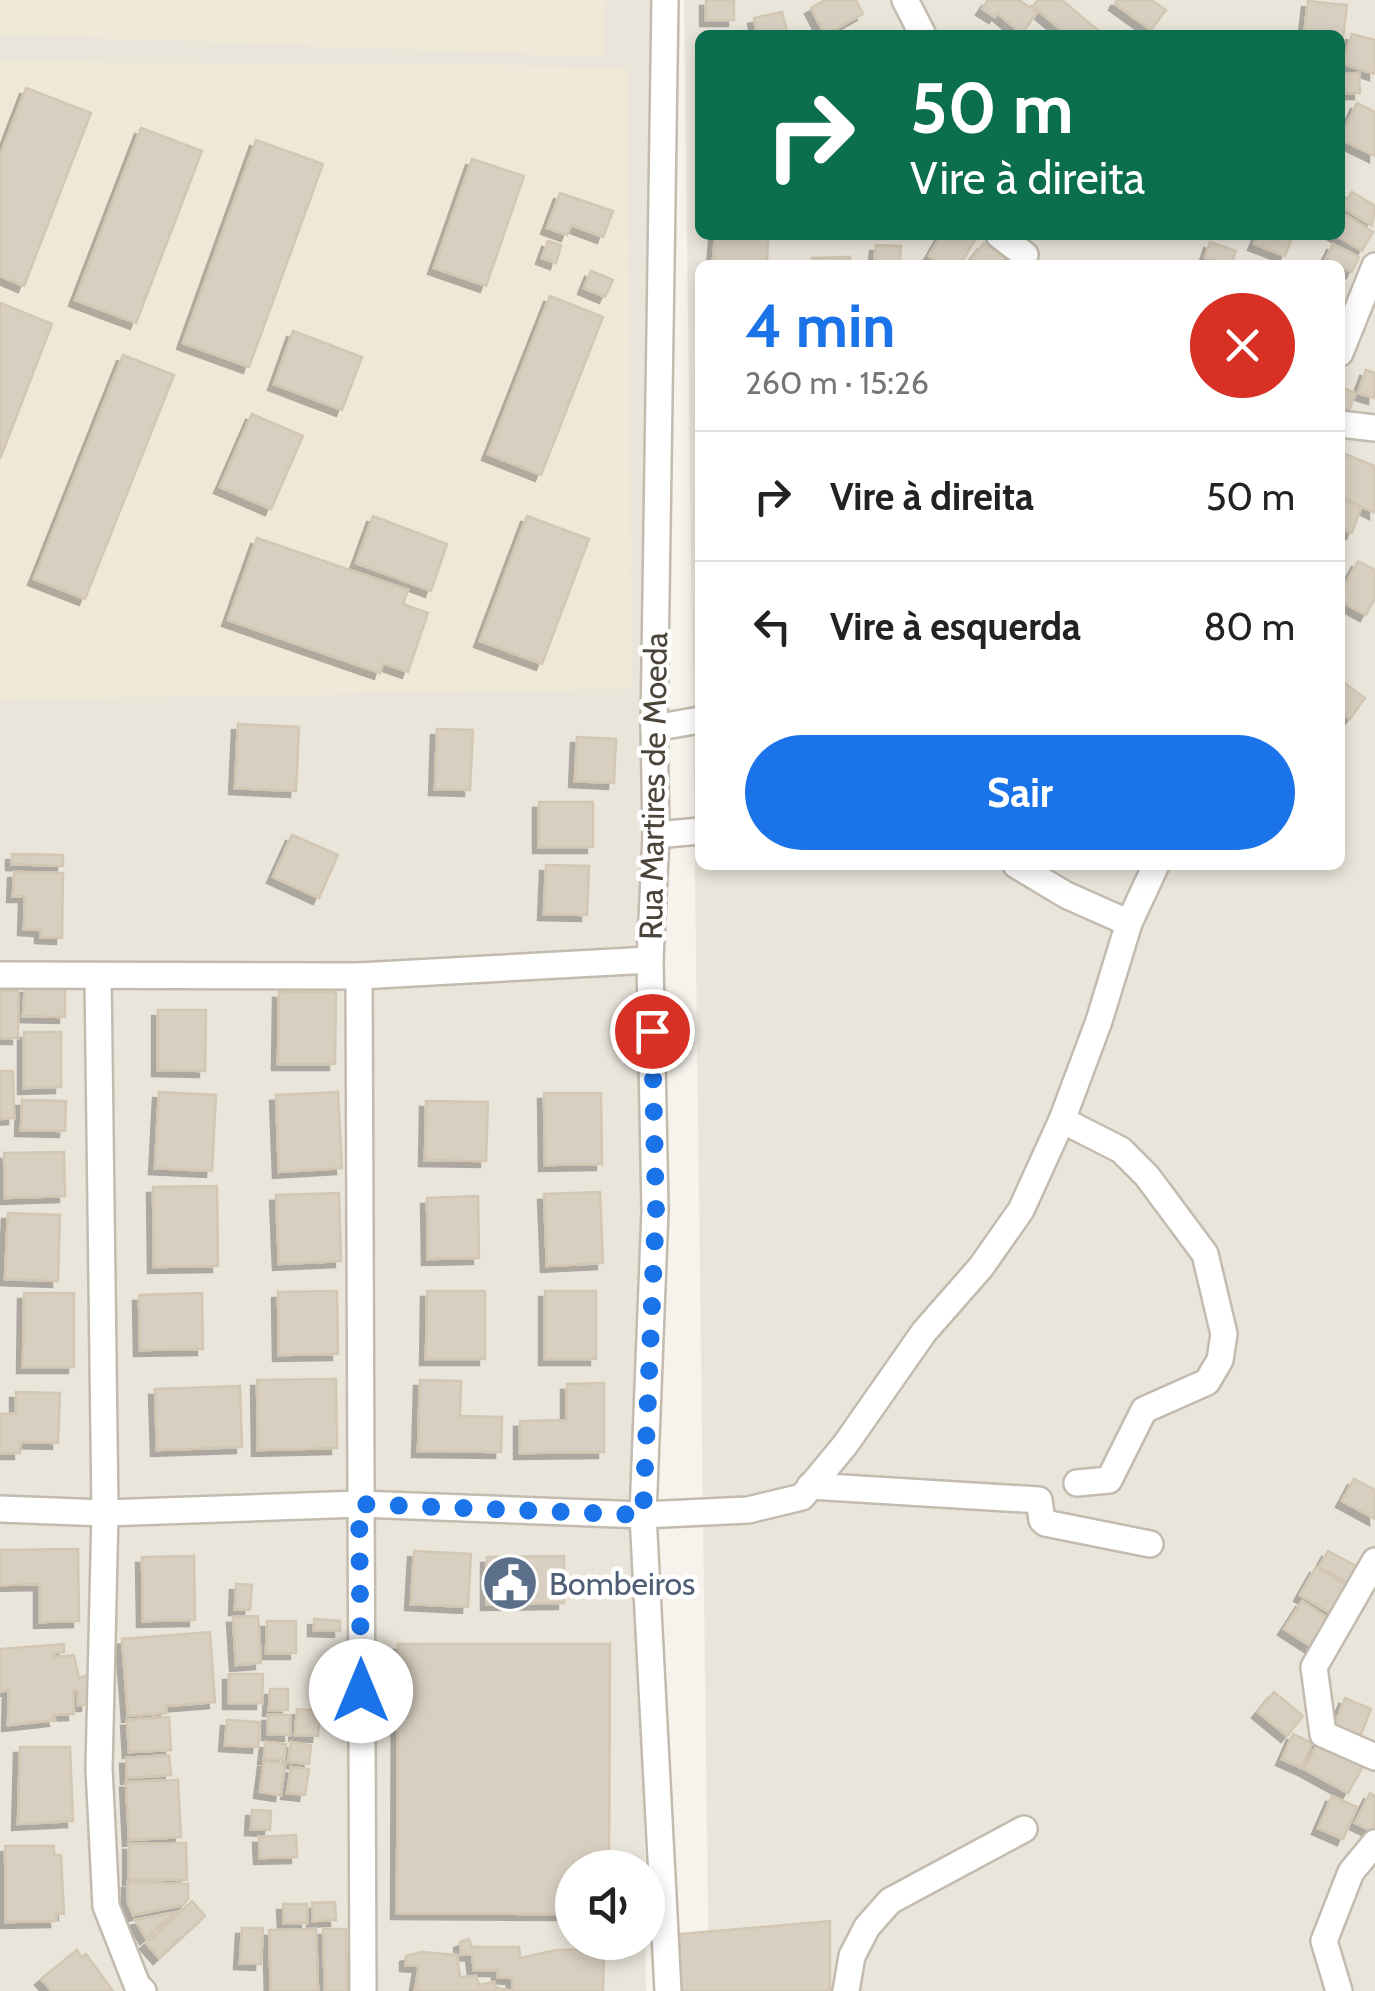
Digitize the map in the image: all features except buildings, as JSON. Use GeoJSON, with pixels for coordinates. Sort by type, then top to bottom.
{"type":"FeatureCollection","features":[{"type":"Feature","properties":{"kind":"street","name":"Rua Martires de Moeda"},"geometry":{"type":"LineString","coordinates":[[665,0],[654,728],[656,835],[650,960],[656,1210],[643,1515],[668,1991]]}},
{"type":"Feature","properties":{"kind":"street"},"geometry":{"type":"LineString","coordinates":[[904,0],[921,30]]}},
{"type":"Feature","properties":{"kind":"street"},"geometry":{"type":"LineString","coordinates":[[1006,240],[1025,255]]}},
{"type":"Feature","properties":{"kind":"street"},"geometry":{"type":"LineString","coordinates":[[1345,341],[1375,266]]}},
{"type":"Feature","properties":{"kind":"street"},"geometry":{"type":"LineString","coordinates":[[1345,425],[1375,428]]}},
{"type":"Feature","properties":{"kind":"street"},"geometry":{"type":"LineString","coordinates":[[654,728],[695,721]]}},
{"type":"Feature","properties":{"kind":"street"},"geometry":{"type":"LineString","coordinates":[[656,835],[695,831]]}},
{"type":"Feature","properties":{"kind":"street"},"geometry":{"type":"LineString","coordinates":[[1025,870],[1129,923]]}},
{"type":"Feature","properties":{"kind":"street"},"geometry":{"type":"LineString","coordinates":[[0,1509],[104,1513],[359,1504],[643,1515],[748,1510],[802,1497],[845,1445],[924,1332],[981,1266],[1021,1210],[1062,1120],[1100,1021],[1129,923],[1154,870]]}},
{"type":"Feature","properties":{"kind":"street"},"geometry":{"type":"LineString","coordinates":[[0,976],[358,976],[650,960]]}},
{"type":"Feature","properties":{"kind":"street"},"geometry":{"type":"LineString","coordinates":[[98,976],[104,1513],[99,1769],[102,1860],[106,1906],[137,1985],[143,1991]]}},
{"type":"Feature","properties":{"kind":"street"},"geometry":{"type":"LineString","coordinates":[[358,976],[363,1991]]}},
{"type":"Feature","properties":{"kind":"street"},"geometry":{"type":"LineString","coordinates":[[1062,1120],[1121,1150],[1176,1213],[1206,1254],[1224,1334],[1220,1360],[1207,1382],[1144,1410],[1109,1480],[1076,1483]]}},
{"type":"Feature","properties":{"kind":"street"},"geometry":{"type":"LineString","coordinates":[[810,1486],[1039,1500],[1045,1522],[1150,1544]]}},
{"type":"Feature","properties":{"kind":"street"},"geometry":{"type":"LineString","coordinates":[[1375,1561],[1314,1668],[1323,1734],[1375,1757]]}},
{"type":"Feature","properties":{"kind":"street"},"geometry":{"type":"LineString","coordinates":[[846,1991],[852,1956],[867,1927],[890,1901],[1024,1829]]}},
{"type":"Feature","properties":{"kind":"street"},"geometry":{"type":"LineString","coordinates":[[1339,1991],[1324,1941],[1351,1872],[1375,1843]]}},
{"type":"Feature","properties":{"kind":"shaded area"},"geometry":{"type":"Polygon","coordinates":[[[0,0],[650,0],[645,1850],[555,1850],[555,1960],[645,1960],[646,1991],[0,1991],[0,0]]]}},
{"type":"Feature","properties":{"kind":"shaded area"},"geometry":{"type":"Polygon","coordinates":[[[0,0],[606,0],[604,57],[0,34],[0,0]]]}},
{"type":"Feature","properties":{"kind":"shaded area"},"geometry":{"type":"Polygon","coordinates":[[[684,0],[1375,0],[1375,1991],[709,1991],[684,0]]]}},
{"type":"Feature","properties":{"kind":"shaded area"},"geometry":{"type":"Polygon","coordinates":[[[0,61],[629,67],[631,689],[0,700],[0,61]]]}},
{"type":"Feature","properties":{"kind":"place","name":"Bombeiros"},"geometry":{"type":"Point","coordinates":[510,1583]}},
{"type":"Feature","properties":{"kind":"route"},"geometry":{"type":"LineString","coordinates":[[361,1691],[359,1504],[643,1515],[656,1210],[652,1031]]}}]}
